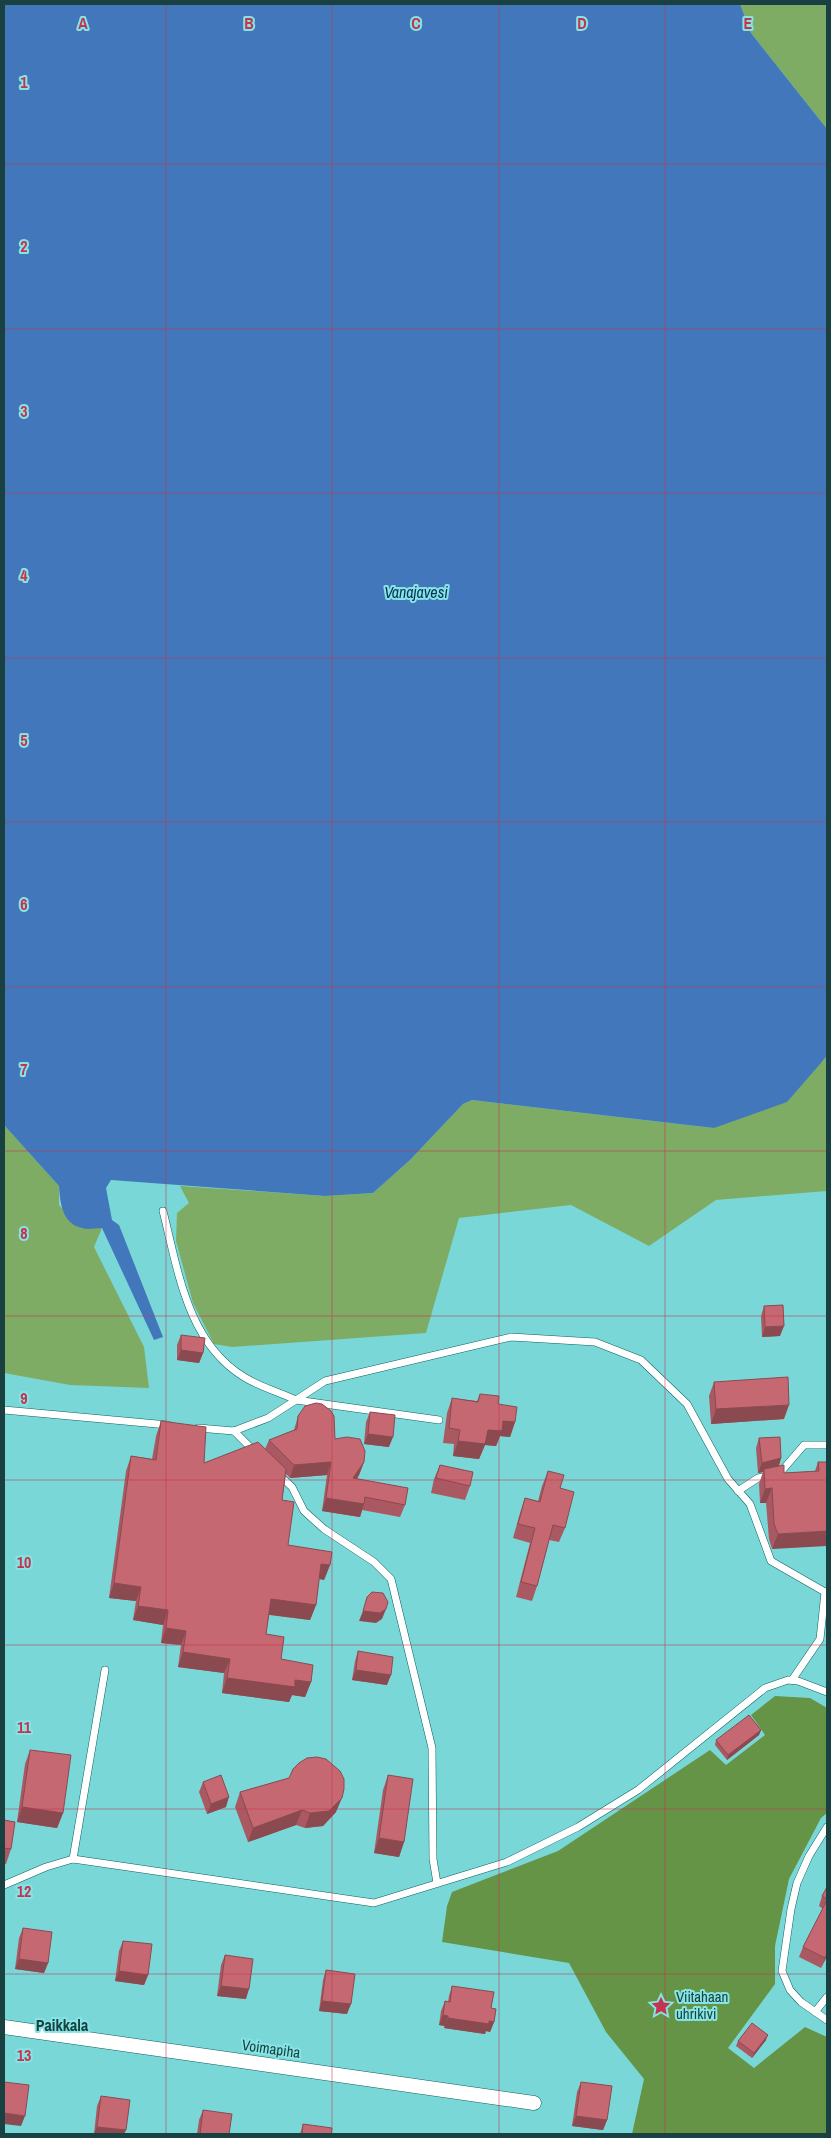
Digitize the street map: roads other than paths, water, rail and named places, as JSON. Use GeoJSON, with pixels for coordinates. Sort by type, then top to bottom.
{"type":"FeatureCollection","features":[{"type":"Feature","properties":{"kind":"street","name":"Voimapiha"},"geometry":{"type":"LineString","coordinates":[[4,2027],[534,2104]]}},
{"type":"Feature","properties":{"kind":"lane"},"geometry":{"type":"LineString","coordinates":[[163,1211],[188,1306],[212,1349],[244,1377],[296,1400],[439,1420]]}},
{"type":"Feature","properties":{"kind":"lane"},"geometry":{"type":"LineString","coordinates":[[186,1427],[234,1431],[268,1418],[325,1381],[511,1337],[595,1342],[641,1360],[687,1404],[728,1479],[750,1504],[771,1561],[826,1591],[820,1638],[792,1680]]}},
{"type":"Feature","properties":{"kind":"lane"},"geometry":{"type":"LineString","coordinates":[[4,1410],[176,1426]]}},
{"type":"Feature","properties":{"kind":"lane"},"geometry":{"type":"LineString","coordinates":[[234,1431],[260,1456]]}},
{"type":"Feature","properties":{"kind":"lane"},"geometry":{"type":"LineString","coordinates":[[738,1491],[758,1478],[780,1474],[804,1445],[827,1445]]}},
{"type":"Feature","properties":{"kind":"lane"},"geometry":{"type":"LineString","coordinates":[[272,1469],[292,1488],[304,1510],[317,1523],[374,1562],[391,1578],[432,1748],[433,1859],[437,1882]]}},
{"type":"Feature","properties":{"kind":"lane"},"geometry":{"type":"LineString","coordinates":[[74,1859],[105,1670]]}},
{"type":"Feature","properties":{"kind":"lane"},"geometry":{"type":"LineString","coordinates":[[4,1885],[46,1867],[74,1859],[374,1903],[437,1882],[507,1862],[578,1827],[638,1790],[765,1688],[792,1680],[827,1692]]}},
{"type":"Feature","properties":{"kind":"lane"},"geometry":{"type":"LineString","coordinates":[[827,1827],[809,1856],[797,1883],[790,1909],[782,1971],[790,1990],[801,2002],[827,2020]]}},
{"type":"Feature","properties":{"kind":"lane"},"geometry":{"type":"LineString","coordinates":[[815,2012],[827,1997]]}},
{"type":"Feature","properties":{"kind":"water","name":"Vanajavesi"},"geometry":{"type":"Polygon","coordinates":[[[4,4],[740,4],[751,33],[827,129],[827,1056],[787,1102],[714,1128],[472,1100],[463,1104],[410,1160],[373,1193],[325,1196],[111,1180],[106,1188],[112,1220],[119,1225],[163,1337],[154,1340],[102,1228],[89,1229],[75,1226],[66,1217],[61,1205],[59,1186],[4,1125],[4,4]]]}},
{"type":"Feature","properties":{"kind":"place","name":"Viitahaan uhrikivi"},"geometry":{"type":"Point","coordinates":[661,2006]}},
{"type":"Feature","properties":{"kind":"district","name":"Paikkala"},"geometry":{"type":"Point","coordinates":[62,2025]}}]}
